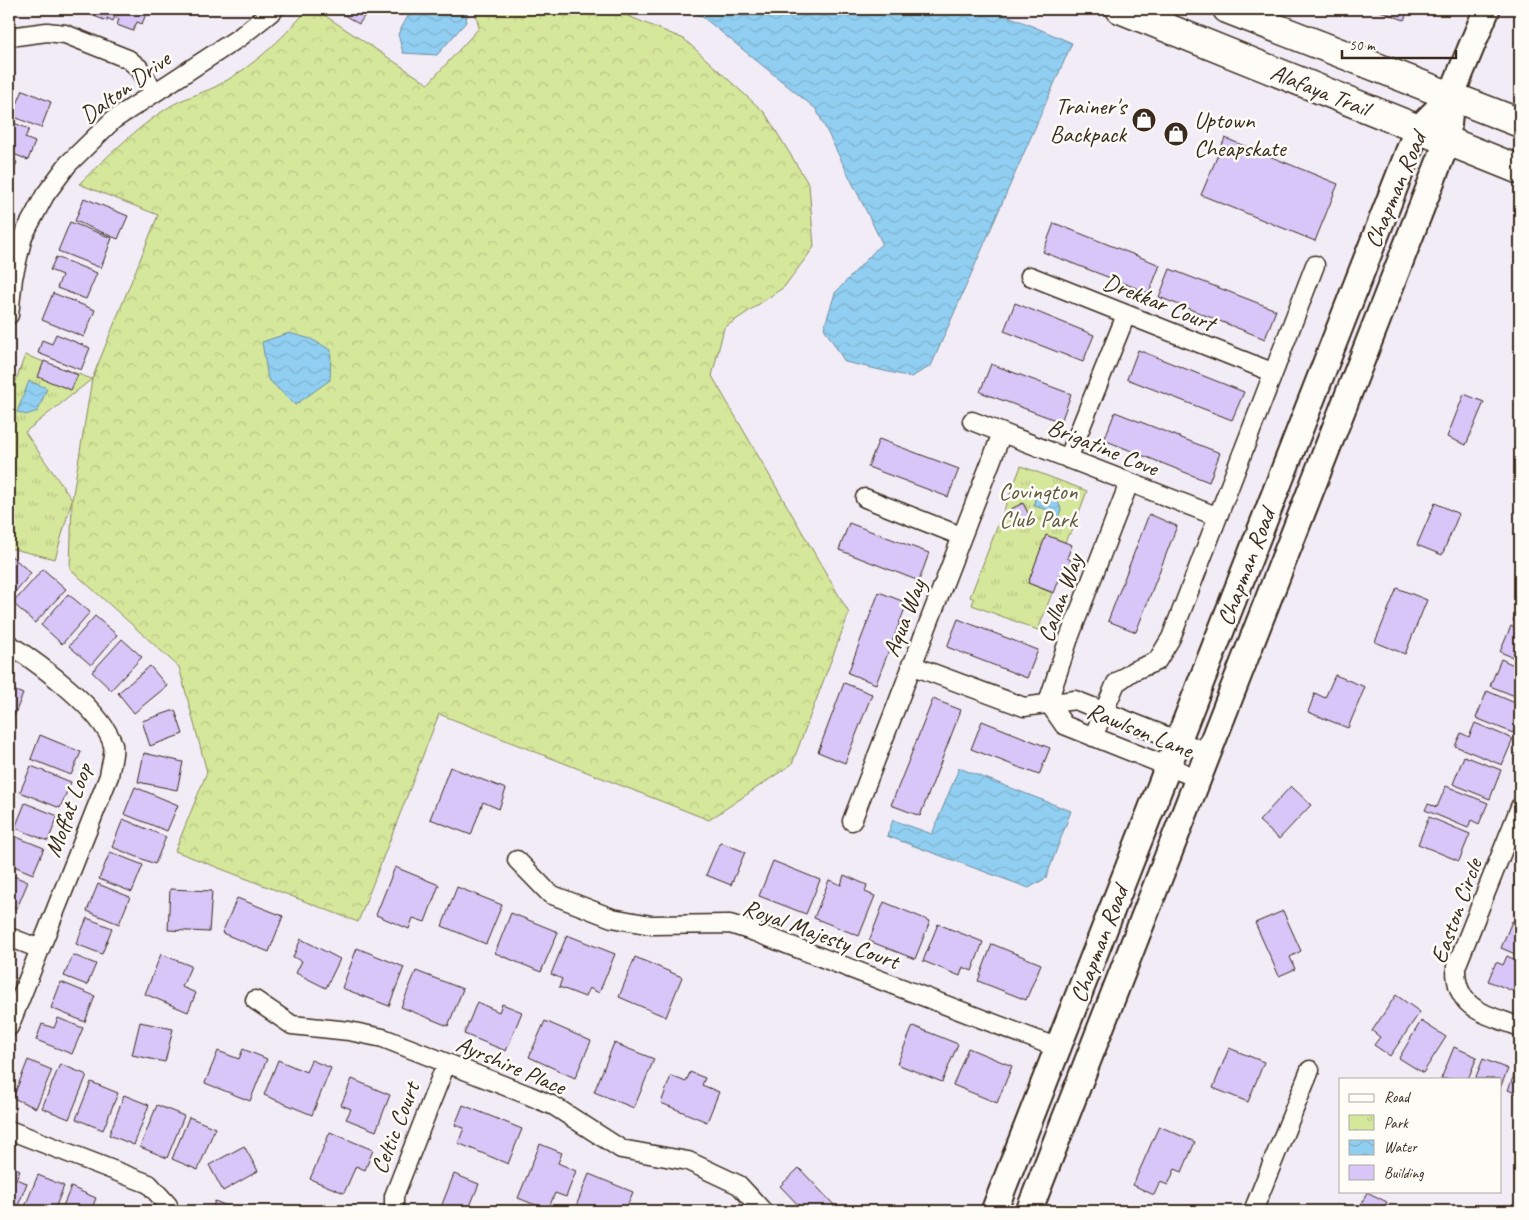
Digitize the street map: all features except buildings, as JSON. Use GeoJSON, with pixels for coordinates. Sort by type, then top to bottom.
{"type":"FeatureCollection","features":[{"type":"Feature","properties":{"kind":"main road","name":"Alafaya Trail"},"geometry":{"type":"LineString","coordinates":[[1120,9],[1520,170]]}},
{"type":"Feature","properties":{"kind":"main road","name":"Alafaya Trail"},"geometry":{"type":"LineString","coordinates":[[1227,9],[1520,123]]}},
{"type":"Feature","properties":{"kind":"street","name":"Dalton Drive"},"geometry":{"type":"LineString","coordinates":[[9,315],[13,278],[23,236],[45,195],[68,164],[113,120],[240,37],[275,9]]}},
{"type":"Feature","properties":{"kind":"street"},"geometry":{"type":"LineString","coordinates":[[1451,96],[1486,9]]}},
{"type":"Feature","properties":{"kind":"street"},"geometry":{"type":"LineString","coordinates":[[9,38],[46,32],[66,34],[128,59],[139,68],[154,92]]}},
{"type":"Feature","properties":{"kind":"street","name":"Chapman Road"},"geometry":{"type":"LineString","coordinates":[[994,1211],[1179,741],[1356,281],[1418,130],[1451,96]]}},
{"type":"Feature","properties":{"kind":"street","name":"Chapman Road"},"geometry":{"type":"LineString","coordinates":[[1029,1211],[1447,142],[1451,96]]}},
{"type":"Feature","properties":{"kind":"street"},"geometry":{"type":"LineString","coordinates":[[1093,737],[1116,683],[1133,672],[1157,661],[1171,638],[1216,516],[1315,264]]}},
{"type":"Feature","properties":{"kind":"street","name":"Drekkar Court"},"geometry":{"type":"LineString","coordinates":[[1030,276],[1272,372]]}},
{"type":"Feature","properties":{"kind":"street"},"geometry":{"type":"LineString","coordinates":[[1068,459],[1126,315]]}},
{"type":"Feature","properties":{"kind":"street","name":"Brigatine Cove"},"geometry":{"type":"LineString","coordinates":[[972,421],[1216,516]]}},
{"type":"Feature","properties":{"kind":"street","name":"Aqua Way"},"geometry":{"type":"LineString","coordinates":[[852,821],[1002,432]]}},
{"type":"Feature","properties":{"kind":"street","name":"Callan Way"},"geometry":{"type":"LineString","coordinates":[[1048,702],[1069,638],[1129,483]]}},
{"type":"Feature","properties":{"kind":"street"},"geometry":{"type":"LineString","coordinates":[[865,498],[962,536]]}},
{"type":"Feature","properties":{"kind":"street","name":"Moffat Loop"},"geometry":{"type":"LineString","coordinates":[[9,644],[45,668],[80,700],[104,727],[114,746],[108,776],[9,1027]]}},
{"type":"Feature","properties":{"kind":"street","name":"Rawlson Lane"},"geometry":{"type":"LineString","coordinates":[[911,665],[1024,707],[1048,702],[1075,700],[1103,713],[1207,752]]}},
{"type":"Feature","properties":{"kind":"street","name":"Rawlson Lane"},"geometry":{"type":"LineString","coordinates":[[1048,702],[1064,725],[1197,778]]}},
{"type":"Feature","properties":{"kind":"street","name":"Easton Circle"},"geometry":{"type":"LineString","coordinates":[[1520,808],[1456,967],[1456,982],[1462,998],[1472,1008],[1520,1027]]}},
{"type":"Feature","properties":{"kind":"street","name":"Royal Majesty Court"},"geometry":{"type":"LineString","coordinates":[[517,860],[550,894],[612,918],[651,925],[730,924],[1058,1048]]}},
{"type":"Feature","properties":{"kind":"street"},"geometry":{"type":"LineString","coordinates":[[9,937],[40,949]]}},
{"type":"Feature","properties":{"kind":"street","name":"Ayrshire Place"},"geometry":{"type":"LineString","coordinates":[[255,1000],[292,1025],[349,1031],[383,1038],[554,1106],[621,1149],[688,1160],[739,1185],[763,1211]]}},
{"type":"Feature","properties":{"kind":"street","name":"Celtic Court"},"geometry":{"type":"LineString","coordinates":[[394,1211],[394,1196],[446,1064]]}},
{"type":"Feature","properties":{"kind":"street"},"geometry":{"type":"LineString","coordinates":[[1253,1211],[1310,1070]]}},
{"type":"Feature","properties":{"kind":"street"},"geometry":{"type":"LineString","coordinates":[[9,1130],[148,1184],[168,1205]]}},
{"type":"Feature","properties":{"kind":"green space"},"geometry":{"type":"Polygon","coordinates":[[[308,9],[315,9],[428,84],[479,28],[475,9],[611,9],[684,39],[765,113],[809,185],[814,247],[784,287],[724,328],[712,376],[849,613],[792,764],[709,820],[439,714],[358,922],[175,851],[207,772],[179,667],[70,569],[72,500],[92,379],[158,215],[79,184],[122,143],[157,115],[180,101],[215,87],[254,62],[276,43],[308,9]]]}},
{"type":"Feature","properties":{"kind":"green space"},"geometry":{"type":"Polygon","coordinates":[[[25,355],[92,379],[25,432],[72,500],[55,559],[9,548],[9,400],[25,355]]]}},
{"type":"Feature","properties":{"kind":"green space","name":"Covington Club Park"},"geometry":{"type":"Polygon","coordinates":[[[1021,466],[1087,491],[1071,534],[1069,533],[1065,542],[1046,536],[1028,583],[1052,593],[1038,630],[972,605],[974,599],[970,597],[1021,466]]]}},
{"type":"Feature","properties":{"kind":"water"},"geometry":{"type":"Polygon","coordinates":[[[412,9],[468,9],[466,22],[437,55],[403,53],[398,34],[412,9]]]}},
{"type":"Feature","properties":{"kind":"water"},"geometry":{"type":"Polygon","coordinates":[[[689,9],[992,9],[1072,43],[931,366],[911,377],[845,362],[824,328],[835,293],[882,243],[816,109],[704,18],[689,9]]]}},
{"type":"Feature","properties":{"kind":"water"},"geometry":{"type":"Polygon","coordinates":[[[289,333],[311,339],[331,350],[330,380],[295,405],[268,379],[262,342],[289,333]]]}},
{"type":"Feature","properties":{"kind":"water"},"geometry":{"type":"Polygon","coordinates":[[[29,381],[47,388],[38,411],[26,415],[17,412],[29,381]]]}},
{"type":"Feature","properties":{"kind":"water"},"geometry":{"type":"Polygon","coordinates":[[[1040,494],[1057,499],[1061,509],[1059,516],[1051,515],[1048,510],[1034,506],[1035,497],[1040,494]]]}},
{"type":"Feature","properties":{"kind":"water"},"geometry":{"type":"Polygon","coordinates":[[[959,768],[1071,811],[1046,878],[1029,888],[887,836],[893,820],[932,834],[959,768]]]}},
{"type":"Feature","properties":{"kind":"place","name":"Trainer's Backpack"},"geometry":{"type":"Point","coordinates":[1144,120]}},
{"type":"Feature","properties":{"kind":"place","name":"Uptown Cheapskate"},"geometry":{"type":"Point","coordinates":[1176,134]}}]}
